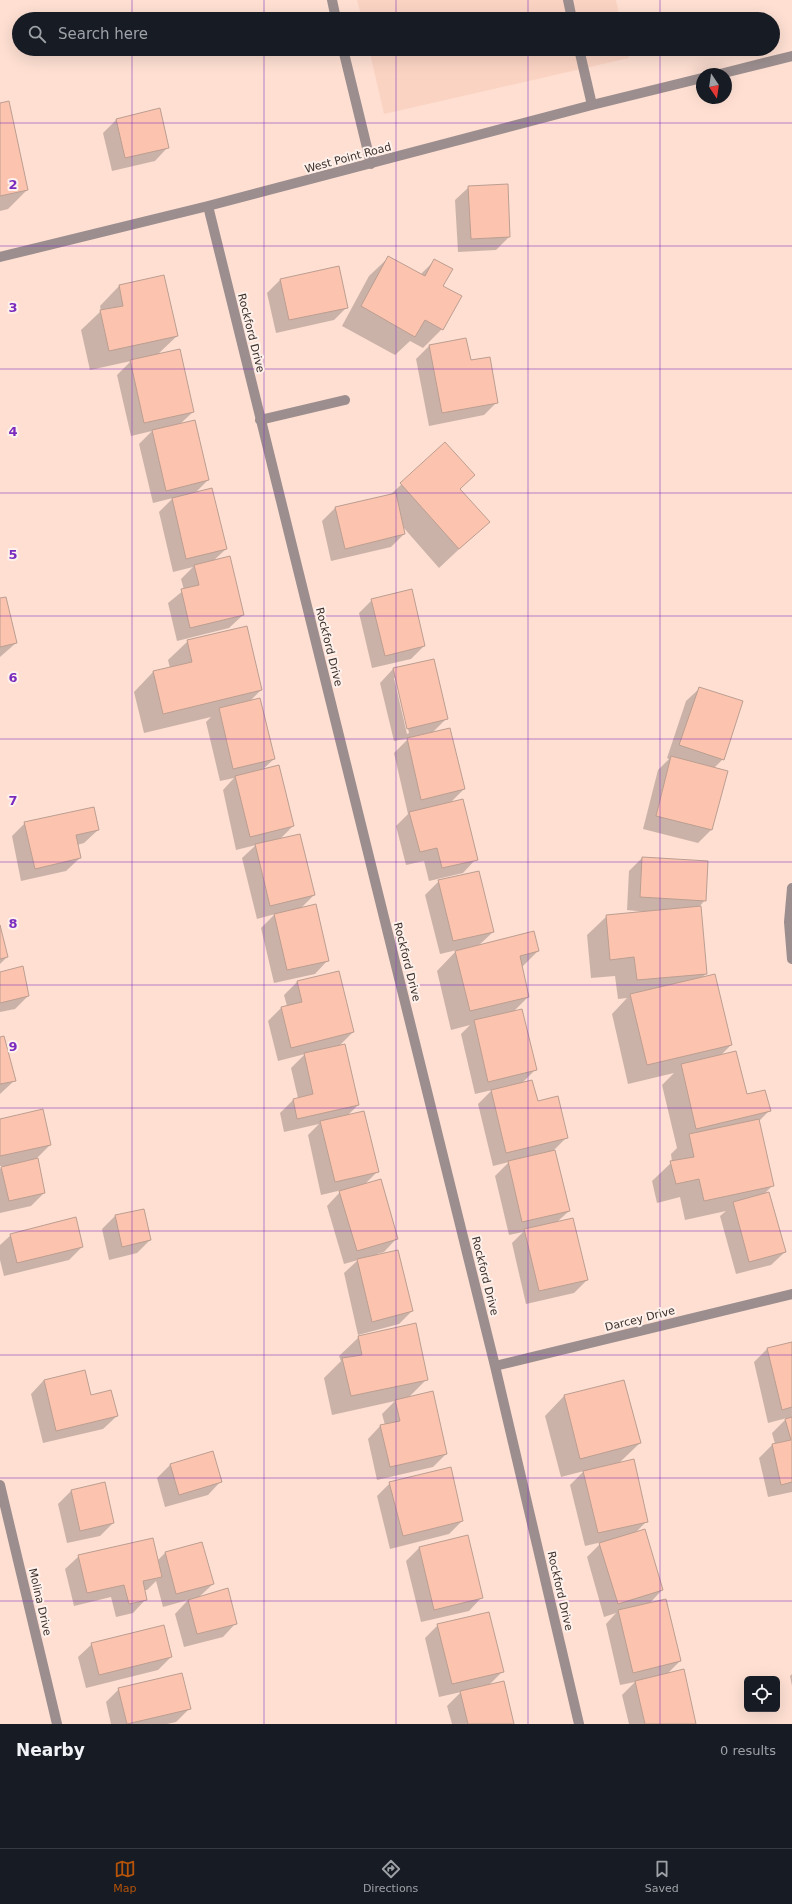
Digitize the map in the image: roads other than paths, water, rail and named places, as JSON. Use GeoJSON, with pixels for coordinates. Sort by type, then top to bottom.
{"type":"FeatureCollection","features":[{"type":"Feature","properties":{"kind":"street"},"geometry":{"type":"LineString","coordinates":[[332,0],[335,12]]}},
{"type":"Feature","properties":{"kind":"street"},"geometry":{"type":"LineString","coordinates":[[568,0],[571,12]]}},
{"type":"Feature","properties":{"kind":"street"},"geometry":{"type":"LineString","coordinates":[[346,56],[371,164]]}},
{"type":"Feature","properties":{"kind":"street"},"geometry":{"type":"LineString","coordinates":[[581,56],[592,105]]}},
{"type":"Feature","properties":{"kind":"street"},"geometry":{"type":"LineString","coordinates":[[732,71],[792,56]]}},
{"type":"Feature","properties":{"kind":"street","name":"West Point Road"},"geometry":{"type":"LineString","coordinates":[[0,257],[208,206],[592,105],[696,79]]}},
{"type":"Feature","properties":{"kind":"street","name":"Rockford Drive"},"geometry":{"type":"LineString","coordinates":[[208,206],[494,1366],[579,1724]]}},
{"type":"Feature","properties":{"kind":"street"},"geometry":{"type":"LineString","coordinates":[[260,420],[345,400]]}},
{"type":"Feature","properties":{"kind":"street"},"geometry":{"type":"LineString","coordinates":[[792,888],[790,922],[792,959]]}},
{"type":"Feature","properties":{"kind":"street","name":"Darcey Drive"},"geometry":{"type":"LineString","coordinates":[[494,1366],[792,1294]]}},
{"type":"Feature","properties":{"kind":"street","name":"Molina Drive"},"geometry":{"type":"LineString","coordinates":[[0,1485],[57,1724]]}}]}
